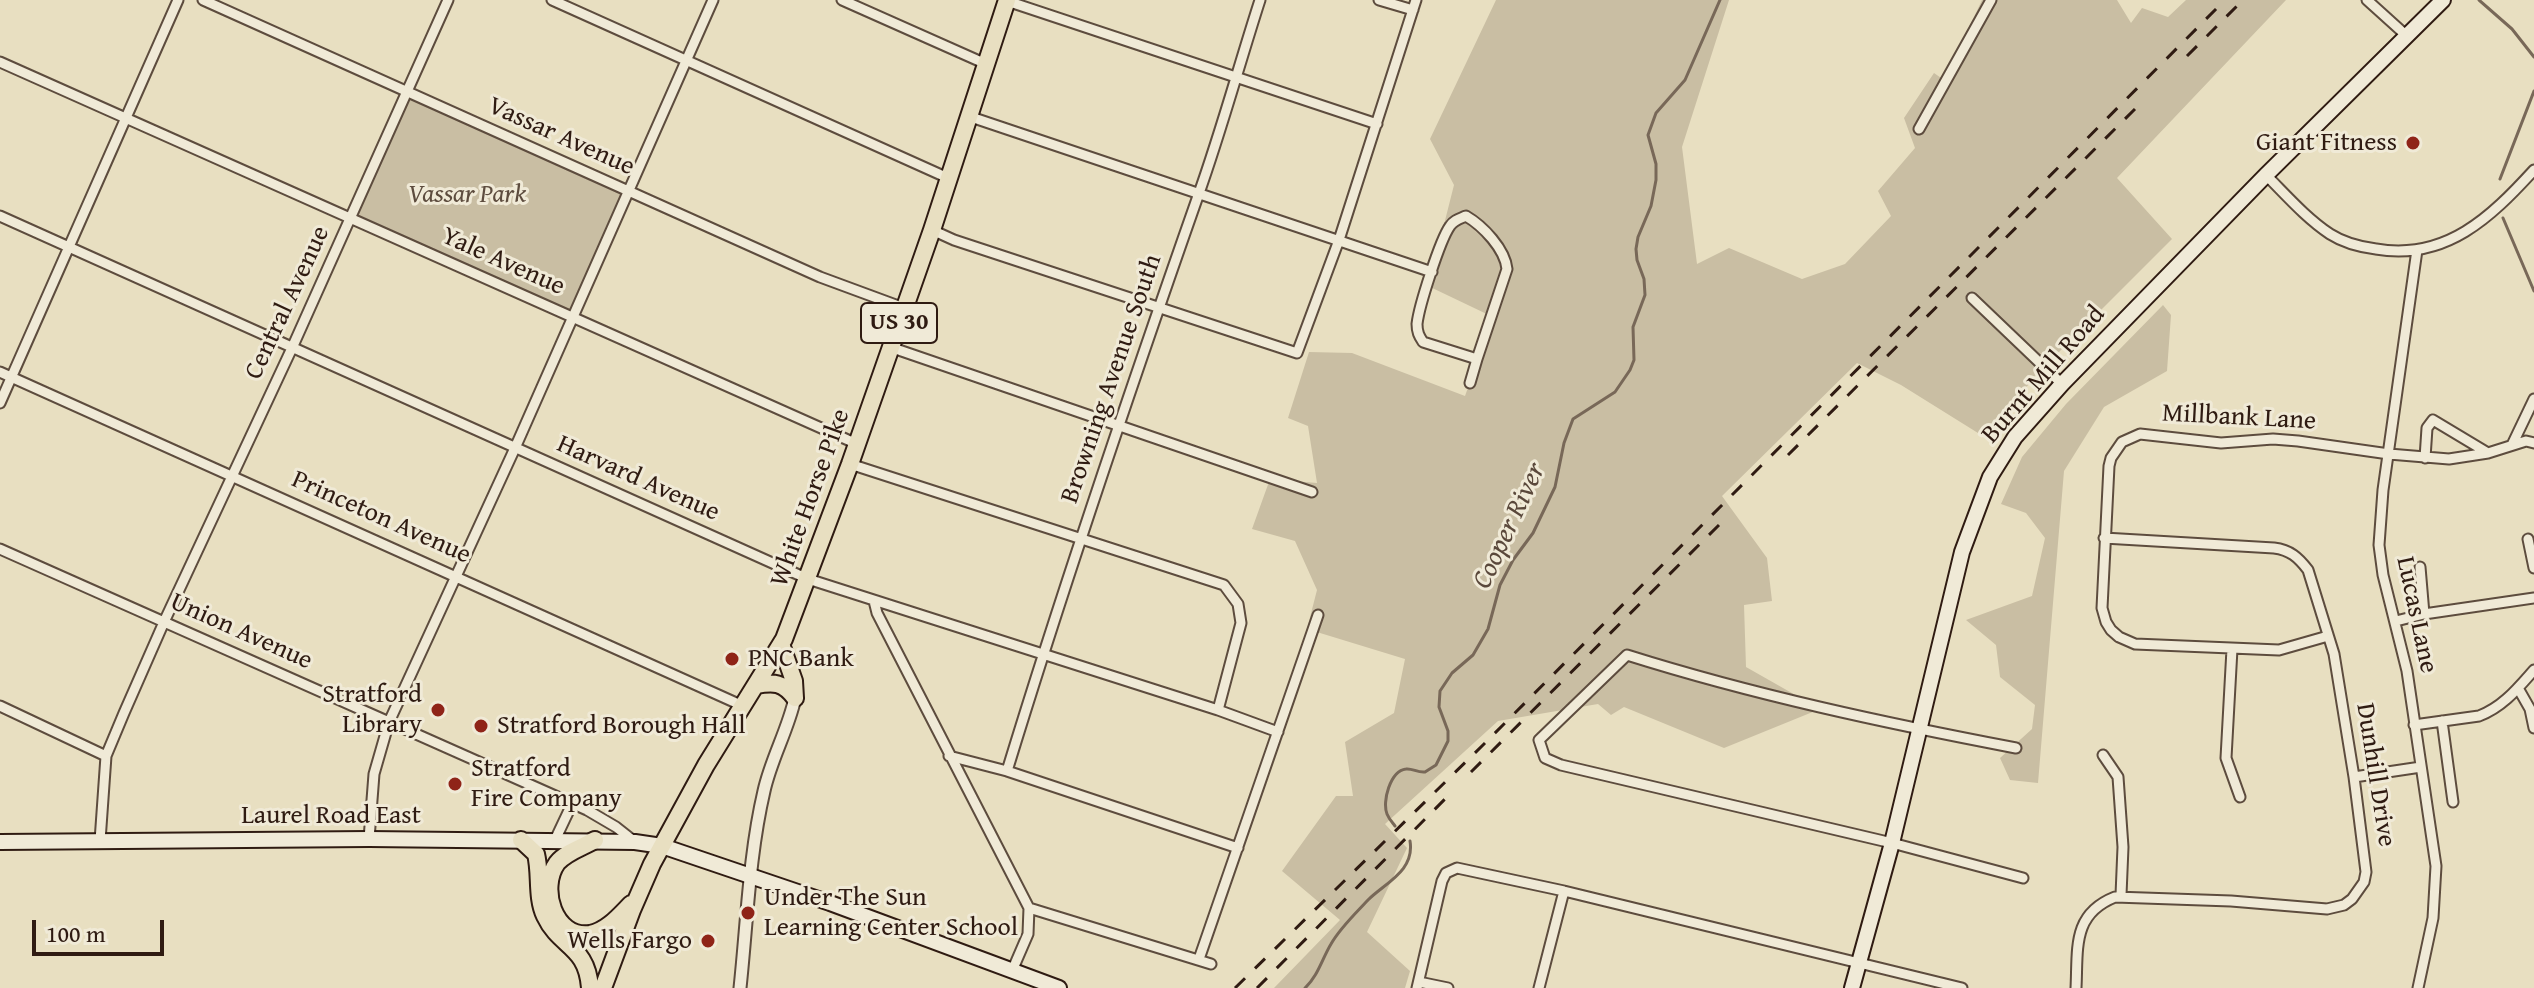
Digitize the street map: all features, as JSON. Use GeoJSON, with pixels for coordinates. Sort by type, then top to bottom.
{"type":"FeatureCollection","features":[{"type":"Feature","properties":{"kind":"highway","name":"White Horse Pike"},"geometry":{"type":"LineString","coordinates":[[603,988],[637,897],[662,846],[706,765],[781,644],[808,579],[932,230],[1007,1]]}},
{"type":"Feature","properties":{"kind":"highway"},"geometry":{"type":"LineString","coordinates":[[781,644],[794,681],[795,698]]}},
{"type":"Feature","properties":{"kind":"highway"},"geometry":{"type":"LineString","coordinates":[[756,685],[778,682],[786,686],[795,698]]}},
{"type":"Feature","properties":{"kind":"highway"},"geometry":{"type":"LineString","coordinates":[[521,840],[536,854],[544,915],[550,926],[583,959],[590,988]]}},
{"type":"Feature","properties":{"kind":"highway"},"geometry":{"type":"LineString","coordinates":[[595,840],[564,857],[553,870],[551,903],[561,924],[568,930],[590,934],[617,919],[637,897]]}},
{"type":"Feature","properties":{"kind":"main road","name":"Burnt Mill Road"},"geometry":{"type":"LineString","coordinates":[[1852,988],[1892,843],[1962,552],[1990,477],[2015,437],[2062,384],[2443,0]]}},
{"type":"Feature","properties":{"kind":"main road","name":"Laurel Road East"},"geometry":{"type":"LineString","coordinates":[[0,842],[369,839],[635,842],[662,846],[751,876],[1059,988]]}},
{"type":"Feature","properties":{"kind":"street"},"geometry":{"type":"LineString","coordinates":[[0,403],[178,0]]}},
{"type":"Feature","properties":{"kind":"street","name":"Vassar Avenue"},"geometry":{"type":"LineString","coordinates":[[203,0],[820,277],[904,308]]}},
{"type":"Feature","properties":{"kind":"street","name":"Central Avenue"},"geometry":{"type":"LineString","coordinates":[[100,841],[106,756],[448,0]]}},
{"type":"Feature","properties":{"kind":"street"},"geometry":{"type":"LineString","coordinates":[[552,0],[948,178]]}},
{"type":"Feature","properties":{"kind":"street"},"geometry":{"type":"LineString","coordinates":[[369,839],[374,774],[389,722],[515,448],[713,0]]}},
{"type":"Feature","properties":{"kind":"street"},"geometry":{"type":"LineString","coordinates":[[842,0],[986,64]]}},
{"type":"Feature","properties":{"kind":"street","name":"Browning Avenue South"},"geometry":{"type":"LineString","coordinates":[[1007,771],[1260,0]]}},
{"type":"Feature","properties":{"kind":"street"},"geometry":{"type":"LineString","coordinates":[[932,230],[954,240],[1297,353],[1339,240],[1414,5],[1379,0]]}},
{"type":"Feature","properties":{"kind":"street"},"geometry":{"type":"LineString","coordinates":[[1919,129],[1991,0]]}},
{"type":"Feature","properties":{"kind":"street"},"geometry":{"type":"LineString","coordinates":[[2367,0],[2408,37]]}},
{"type":"Feature","properties":{"kind":"street"},"geometry":{"type":"LineString","coordinates":[[1007,1],[1377,124]]}},
{"type":"Feature","properties":{"kind":"street","name":"Yale Avenue"},"geometry":{"type":"LineString","coordinates":[[0,62],[857,444]]}},
{"type":"Feature","properties":{"kind":"street"},"geometry":{"type":"LineString","coordinates":[[968,116],[1432,272]]}},
{"type":"Feature","properties":{"kind":"street"},"geometry":{"type":"LineString","coordinates":[[2266,175],[2317,224],[2346,242],[2389,251],[2439,245],[2471,229],[2534,170]]}},
{"type":"Feature","properties":{"kind":"street","name":"Harvard Avenue"},"geometry":{"type":"LineString","coordinates":[[0,216],[808,579],[1278,732]]}},
{"type":"Feature","properties":{"kind":"street"},"geometry":{"type":"LineString","coordinates":[[1470,383],[1507,269],[1506,260],[1479,224],[1466,216],[1452,221],[1432,272],[1417,324],[1418,335],[1423,342],[1477,359]]}},
{"type":"Feature","properties":{"kind":"street","name":"Lucas Lane"},"geometry":{"type":"LineString","coordinates":[[2417,250],[2383,490],[2379,545],[2383,575],[2407,671],[2434,855],[2436,891],[2421,987]]}},
{"type":"Feature","properties":{"kind":"street"},"geometry":{"type":"LineString","coordinates":[[1972,298],[2062,384]]}},
{"type":"Feature","properties":{"kind":"street"},"geometry":{"type":"LineString","coordinates":[[890,347],[1312,492]]}},
{"type":"Feature","properties":{"kind":"street","name":"Princeton Avenue"},"geometry":{"type":"LineString","coordinates":[[0,372],[743,706]]}},
{"type":"Feature","properties":{"kind":"street"},"geometry":{"type":"LineString","coordinates":[[2512,445],[2534,399]]}},
{"type":"Feature","properties":{"kind":"street"},"geometry":{"type":"LineString","coordinates":[[2425,458],[2427,428],[2433,420],[2488,453]]}},
{"type":"Feature","properties":{"kind":"street","name":"Millbank Lane"},"geometry":{"type":"LineString","coordinates":[[2328,636],[2279,650],[2135,644],[2119,637],[2106,622],[2102,608],[2109,466],[2122,442],[2148,434],[2221,443],[2283,439],[2389,454]]}},
{"type":"Feature","properties":{"kind":"street"},"geometry":{"type":"LineString","coordinates":[[2389,454],[2449,459],[2488,453],[2526,441],[2534,443]]}},
{"type":"Feature","properties":{"kind":"street"},"geometry":{"type":"LineString","coordinates":[[850,464],[1224,585],[1238,604],[1241,623],[1218,710]]}},
{"type":"Feature","properties":{"kind":"street","name":"Dunhill Drive"},"geometry":{"type":"LineString","coordinates":[[2104,538],[2283,549],[2295,555],[2308,570],[2334,654],[2366,872],[2359,891],[2344,905],[2317,908],[2121,895]]}},
{"type":"Feature","properties":{"kind":"street"},"geometry":{"type":"LineString","coordinates":[[2528,539],[2534,568]]}},
{"type":"Feature","properties":{"kind":"street","name":"Union Avenue"},"geometry":{"type":"LineString","coordinates":[[0,549],[572,804],[616,827],[635,842]]}},
{"type":"Feature","properties":{"kind":"street"},"geometry":{"type":"LineString","coordinates":[[2420,567],[2424,614]]}},
{"type":"Feature","properties":{"kind":"street"},"geometry":{"type":"LineString","coordinates":[[2396,621],[2534,598]]}},
{"type":"Feature","properties":{"kind":"street"},"geometry":{"type":"LineString","coordinates":[[874,601],[877,613],[949,756],[1029,908],[1028,934],[1012,971]]}},
{"type":"Feature","properties":{"kind":"street"},"geometry":{"type":"LineString","coordinates":[[1199,959],[1318,615]]}},
{"type":"Feature","properties":{"kind":"street"},"geometry":{"type":"LineString","coordinates":[[2232,649],[2226,758],[2240,797]]}},
{"type":"Feature","properties":{"kind":"street"},"geometry":{"type":"LineString","coordinates":[[2016,748],[1919,730],[1748,689],[1627,655],[1539,740],[1545,758],[1561,765],[1892,843],[2023,878]]}},
{"type":"Feature","properties":{"kind":"street"},"geometry":{"type":"LineString","coordinates":[[2414,725],[2489,712],[2534,670]]}},
{"type":"Feature","properties":{"kind":"street"},"geometry":{"type":"LineString","coordinates":[[2518,688],[2530,709],[2534,728]]}},
{"type":"Feature","properties":{"kind":"street"},"geometry":{"type":"LineString","coordinates":[[740,988],[751,876],[764,790],[795,698]]}},
{"type":"Feature","properties":{"kind":"street"},"geometry":{"type":"LineString","coordinates":[[0,706],[106,756]]}},
{"type":"Feature","properties":{"kind":"street"},"geometry":{"type":"LineString","coordinates":[[2442,721],[2453,802]]}},
{"type":"Feature","properties":{"kind":"street"},"geometry":{"type":"LineString","coordinates":[[2076,988],[2078,947],[2085,917],[2102,902],[2121,895],[2123,847],[2118,777],[2103,755]]}},
{"type":"Feature","properties":{"kind":"street"},"geometry":{"type":"LineString","coordinates":[[949,756],[1007,771],[1238,848]]}},
{"type":"Feature","properties":{"kind":"street"},"geometry":{"type":"LineString","coordinates":[[2354,777],[2421,767]]}},
{"type":"Feature","properties":{"kind":"street"},"geometry":{"type":"LineString","coordinates":[[555,840],[572,804]]}},
{"type":"Feature","properties":{"kind":"street"},"geometry":{"type":"LineString","coordinates":[[1448,988],[1418,985],[1442,881],[1446,873],[1457,868],[1962,988]]}},
{"type":"Feature","properties":{"kind":"street"},"geometry":{"type":"LineString","coordinates":[[1539,988],[1564,891]]}},
{"type":"Feature","properties":{"kind":"street"},"geometry":{"type":"LineString","coordinates":[[1029,908],[1211,964]]}},
{"type":"Feature","properties":{"kind":"green space"},"geometry":{"type":"Polygon","coordinates":[[[1496,0],[1729,0],[1682,147],[1697,264],[1729,248],[1802,279],[1845,264],[1891,216],[1878,191],[1915,148],[1904,118],[1934,73],[1944,80],[1982,0],[2117,0],[2131,23],[2142,8],[2168,17],[2186,0],[2286,0],[2117,178],[2172,239],[2036,375],[1986,438],[1901,385],[1857,363],[1722,496],[1767,558],[1772,601],[1744,605],[1746,667],[1820,709],[1724,748],[1624,707],[1611,715],[1598,704],[1498,721],[1385,824],[1407,848],[1367,932],[1410,971],[1405,988],[1274,988],[1340,920],[1282,871],[1336,796],[1353,796],[1345,742],[1394,713],[1405,659],[1307,629],[1317,590],[1295,541],[1252,529],[1270,479],[1317,483],[1308,426],[1288,418],[1309,352],[1352,353],[1465,396],[1493,317],[1426,285],[1454,185],[1430,139],[1496,0]]]}},
{"type":"Feature","properties":{"kind":"green space","name":"Vassar Park"},"geometry":{"type":"Polygon","coordinates":[[[406,91],[629,191],[573,317],[350,219],[406,91]]]}},
{"type":"Feature","properties":{"kind":"green space"},"geometry":{"type":"Polygon","coordinates":[[[2163,305],[2171,315],[2167,371],[2104,407],[2064,471],[2038,783],[2010,780],[2000,758],[2032,729],[2035,705],[2000,677],[1996,645],[1966,620],[2032,596],[2045,538],[2026,513],[2001,504],[2022,457],[2066,404],[2163,305]]]}},
{"type":"Feature","properties":{"kind":"waterway","name":"Cooper River"},"geometry":{"type":"LineString","coordinates":[[1395,826],[1386,809],[1392,781],[1400,771],[1425,772],[1436,765],[1448,741],[1448,731],[1439,707],[1440,691],[1452,673],[1473,655],[1488,629],[1500,585],[1513,560],[1533,533],[1555,487],[1564,443],[1573,419],[1615,392],[1634,360],[1633,327],[1645,295],[1636,249],[1651,206],[1656,180],[1656,164],[1648,135],[1656,113],[1685,80],[1720,0]]}},
{"type":"Feature","properties":{"kind":"waterway"},"geometry":{"type":"LineString","coordinates":[[2479,0],[2512,29],[2534,57]]}},
{"type":"Feature","properties":{"kind":"waterway"},"geometry":{"type":"LineString","coordinates":[[2500,179],[2534,91]]}},
{"type":"Feature","properties":{"kind":"waterway"},"geometry":{"type":"LineString","coordinates":[[2503,218],[2534,291]]}},
{"type":"Feature","properties":{"kind":"waterway","name":"Cooper River"},"geometry":{"type":"LineString","coordinates":[[1305,988],[1343,927],[1403,868],[1408,860],[1410,841]]}},
{"type":"Feature","properties":{"kind":"railway"},"geometry":{"type":"LineString","coordinates":[[1235,988],[1484,744],[2225,0]]}},
{"type":"Feature","properties":{"kind":"railway"},"geometry":{"type":"LineString","coordinates":[[2187,56],[2243,0]]}},
{"type":"Feature","properties":{"kind":"railway"},"geometry":{"type":"LineString","coordinates":[[1788,455],[2139,105]]}},
{"type":"Feature","properties":{"kind":"railway"},"geometry":{"type":"LineString","coordinates":[[1471,772],[1723,521]]}},
{"type":"Feature","properties":{"kind":"railway"},"geometry":{"type":"LineString","coordinates":[[1257,988],[1446,798]]}},
{"type":"Feature","properties":{"kind":"place","name":"Giant Fitness"},"geometry":{"type":"Point","coordinates":[2413,143]}},
{"type":"Feature","properties":{"kind":"place","name":"PNC Bank"},"geometry":{"type":"Point","coordinates":[732,659]}},
{"type":"Feature","properties":{"kind":"place","name":"Stratford Library"},"geometry":{"type":"Point","coordinates":[438,710]}},
{"type":"Feature","properties":{"kind":"place","name":"Stratford Borough Hall"},"geometry":{"type":"Point","coordinates":[481,726]}},
{"type":"Feature","properties":{"kind":"place","name":"Stratford Fire Company"},"geometry":{"type":"Point","coordinates":[455,784]}},
{"type":"Feature","properties":{"kind":"place","name":"Under The Sun Learning Center School"},"geometry":{"type":"Point","coordinates":[748,913]}},
{"type":"Feature","properties":{"kind":"place","name":"Wells Fargo"},"geometry":{"type":"Point","coordinates":[708,941]}}]}
